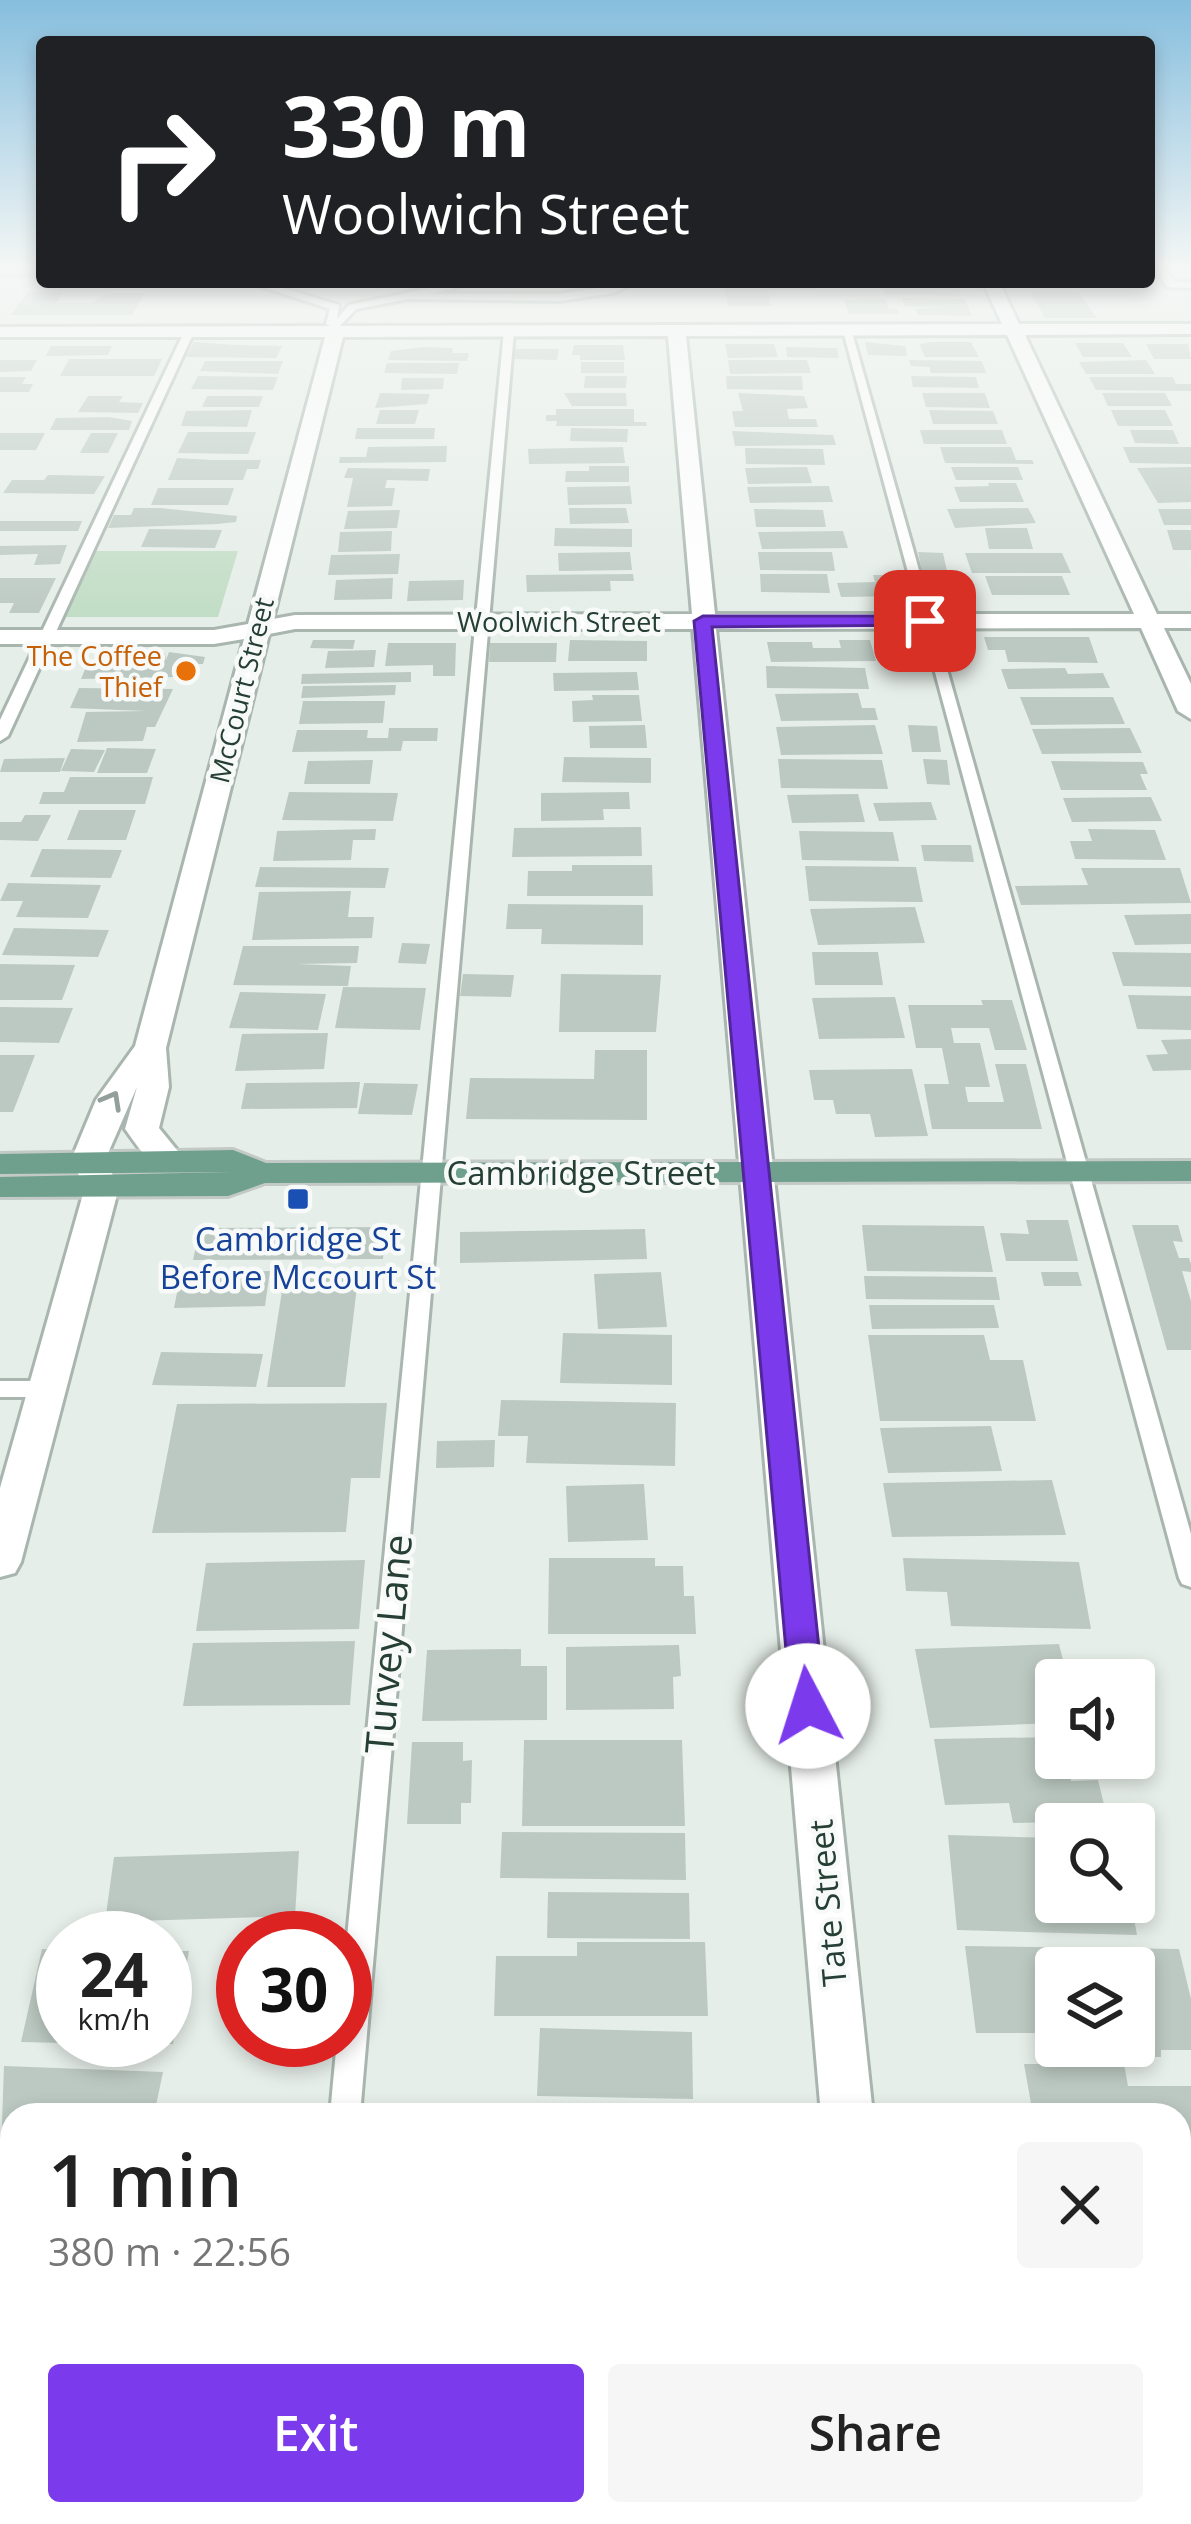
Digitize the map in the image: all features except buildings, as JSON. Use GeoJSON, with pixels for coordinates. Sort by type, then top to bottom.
{"type":"FeatureCollection","features":[{"type":"Feature","properties":{"kind":"main road","name":"Cambridge Street"},"geometry":{"type":"LineString","coordinates":[[0,1187],[168,1160],[233,1160],[260,1173]]}},
{"type":"Feature","properties":{"kind":"main road","name":"Cambridge Street"},"geometry":{"type":"LineString","coordinates":[[0,1164],[227,1186],[260,1173],[1191,1171]]}},
{"type":"Feature","properties":{"kind":"street","name":"McCourt Street"},"geometry":{"type":"LineString","coordinates":[[168,1160],[142,1129],[153,1087],[151,1048],[321,386]]}},
{"type":"Feature","properties":{"kind":"street","name":"Tate Street"},"geometry":{"type":"LineString","coordinates":[[681,386],[846,2103]]}},
{"type":"Feature","properties":{"kind":"street"},"geometry":{"type":"LineString","coordinates":[[1039,386],[1191,711]]}},
{"type":"Feature","properties":{"kind":"street","name":"Woolwich Street"},"geometry":{"type":"LineString","coordinates":[[0,637],[214,637],[295,622],[1191,621]]}},
{"type":"Feature","properties":{"kind":"street","name":"McCourt Street"},"geometry":{"type":"LineString","coordinates":[[0,1562],[47,1389],[95,1173],[96,1129],[116,1088],[151,1048]]}},
{"type":"Feature","properties":{"kind":"lane"},"geometry":{"type":"LineString","coordinates":[[0,736],[164,386]]}},
{"type":"Feature","properties":{"kind":"lane","name":"Turvey Lane"},"geometry":{"type":"LineString","coordinates":[[346,2103],[504,386]]}},
{"type":"Feature","properties":{"kind":"lane"},"geometry":{"type":"LineString","coordinates":[[861,386],[1191,1578]]}},
{"type":"Feature","properties":{"kind":"lane"},"geometry":{"type":"LineString","coordinates":[[0,1389],[47,1389]]}},
{"type":"Feature","properties":{"kind":"green space"},"geometry":{"type":"Polygon","coordinates":[[[93,551],[238,551],[218,617],[65,617],[93,551]]]}},
{"type":"Feature","properties":{"kind":"place","name":"The Coffee Thief"},"geometry":{"type":"Point","coordinates":[186,671]}},
{"type":"Feature","properties":{"kind":"place","name":"Cambridge St Before Mccourt St"},"geometry":{"type":"Point","coordinates":[298,1199]}},
{"type":"Feature","properties":{"kind":"route"},"geometry":{"type":"LineString","coordinates":[[808,1706],[703,621],[925,621]]}}]}
